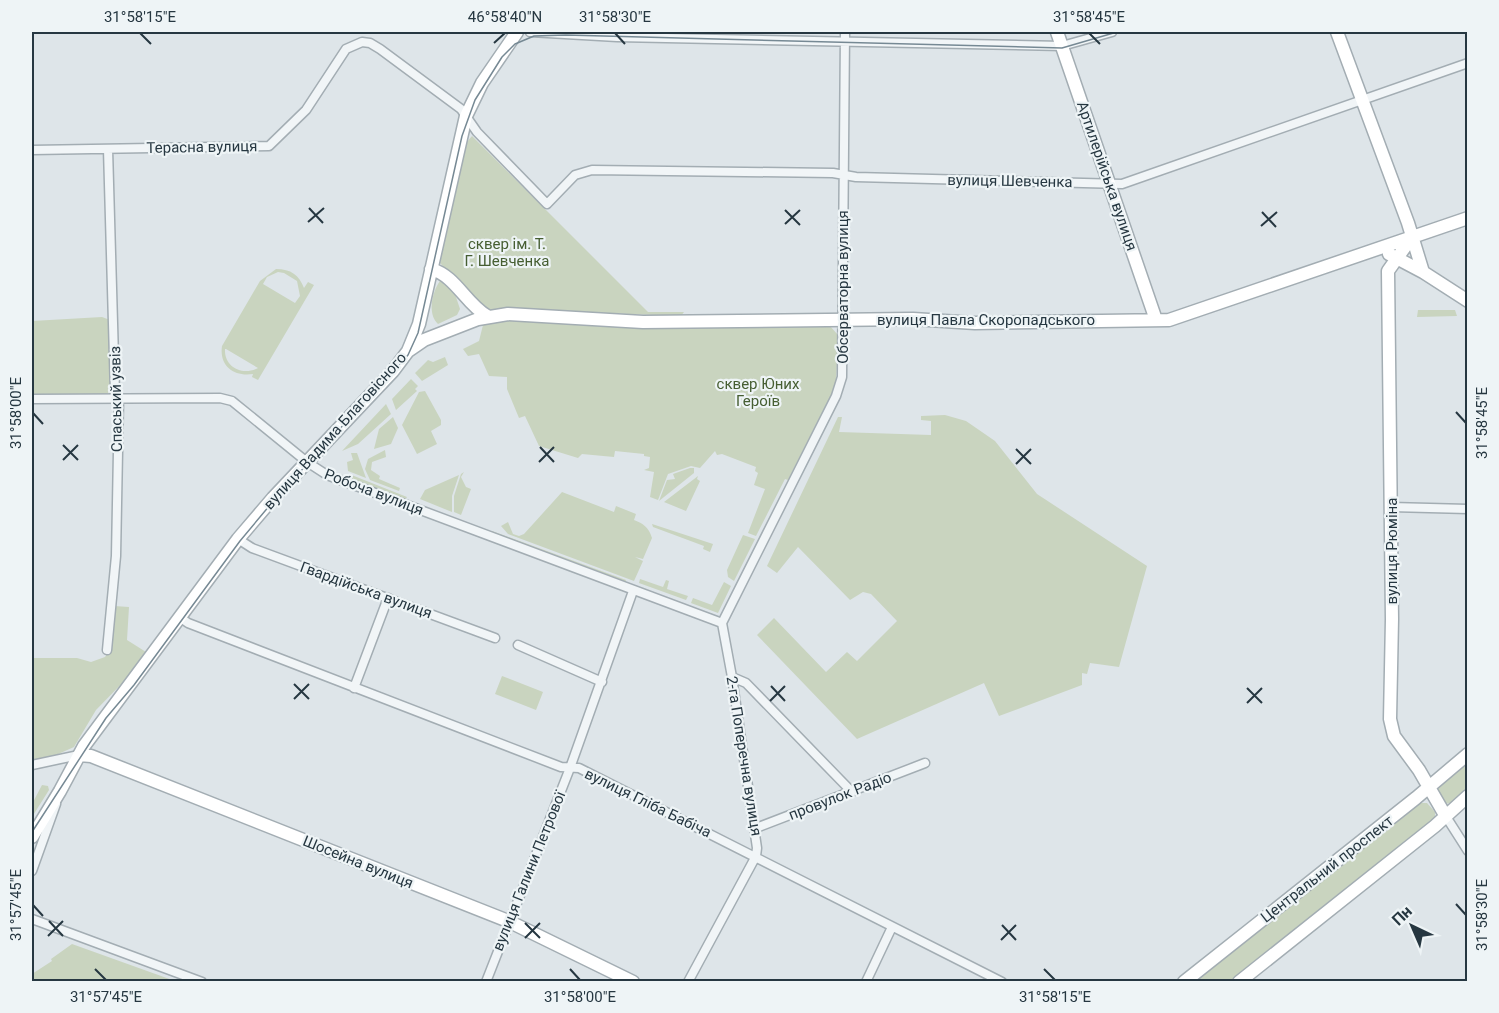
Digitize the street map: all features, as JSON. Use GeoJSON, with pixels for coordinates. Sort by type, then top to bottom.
{"type":"FeatureCollection","features":[{"type":"Feature","properties":{"kind":"street","name":"вулиця Вадима Благовісного"},"geometry":{"type":"LineString","coordinates":[[32,837],[79,755],[104,717],[132,684],[238,539],[408,351],[421,315],[466,116],[482,83],[517,32]]}},
{"type":"Feature","properties":{"kind":"street"},"geometry":{"type":"LineString","coordinates":[[530,32],[617,37],[845,36],[1062,46],[1112,32]]}},
{"type":"Feature","properties":{"kind":"street","name":"Артилерійська вулиця"},"geometry":{"type":"LineString","coordinates":[[1057,32],[1156,320]]}},
{"type":"Feature","properties":{"kind":"street"},"geometry":{"type":"LineString","coordinates":[[1337,32],[1423,272]]}},
{"type":"Feature","properties":{"kind":"street","name":"Обсерваторна вулиця"},"geometry":{"type":"LineString","coordinates":[[722,623],[836,396],[843,366],[845,36]]}},
{"type":"Feature","properties":{"kind":"street","name":"Терасна вулиця"},"geometry":{"type":"LineString","coordinates":[[32,150],[269,146],[306,110],[346,49],[362,42],[370,43],[380,49],[454,103],[477,132],[546,204]]}},
{"type":"Feature","properties":{"kind":"street","name":"вулиця Шевченка"},"geometry":{"type":"LineString","coordinates":[[546,204],[574,175],[592,170],[844,174],[856,177],[1128,183],[1467,63]]}},
{"type":"Feature","properties":{"kind":"street","name":"Спаський узвіз"},"geometry":{"type":"LineString","coordinates":[[107,650],[116,556],[119,399],[116,393],[108,149]]}},
{"type":"Feature","properties":{"kind":"street","name":"вулиця Павла Скоропадського"},"geometry":{"type":"LineString","coordinates":[[408,351],[424,340],[487,316],[508,314],[643,322],[913,319],[975,323],[1178,319],[1467,218]]}},
{"type":"Feature","properties":{"kind":"street","name":"вулиця Рюміна"},"geometry":{"type":"LineString","coordinates":[[1412,237],[1395,257],[1388,271],[1391,507],[1390,719],[1394,736],[1428,786],[1467,851]]}},
{"type":"Feature","properties":{"kind":"street"},"geometry":{"type":"LineString","coordinates":[[1370,251],[1395,257],[1423,272],[1467,301]]}},
{"type":"Feature","properties":{"kind":"street"},"geometry":{"type":"LineString","coordinates":[[1370,251],[1383,262],[1388,271]]}},
{"type":"Feature","properties":{"kind":"street"},"geometry":{"type":"LineString","coordinates":[[431,269],[443,274],[487,316]]}},
{"type":"Feature","properties":{"kind":"street"},"geometry":{"type":"LineString","coordinates":[[457,328],[468,313],[467,298]]}},
{"type":"Feature","properties":{"kind":"street"},"geometry":{"type":"LineString","coordinates":[[421,315],[430,331],[441,335]]}},
{"type":"Feature","properties":{"kind":"street","name":"Робоча вулиця"},"geometry":{"type":"LineString","coordinates":[[32,399],[220,398],[232,401],[307,462],[327,475],[722,623]]}},
{"type":"Feature","properties":{"kind":"street"},"geometry":{"type":"LineString","coordinates":[[1391,507],[1467,508]]}},
{"type":"Feature","properties":{"kind":"street","name":"Гвардійська вулиця"},"geometry":{"type":"LineString","coordinates":[[238,539],[252,548],[495,638]]}},
{"type":"Feature","properties":{"kind":"street","name":"вулиця Галини Петрової"},"geometry":{"type":"LineString","coordinates":[[486,981],[570,768],[633,591]]}},
{"type":"Feature","properties":{"kind":"street"},"geometry":{"type":"LineString","coordinates":[[354,688],[388,598]]}},
{"type":"Feature","properties":{"kind":"street","name":"вулиця Гліба Бабіча"},"geometry":{"type":"LineString","coordinates":[[181,618],[188,623],[451,726],[570,768],[579,768],[1002,981]]}},
{"type":"Feature","properties":{"kind":"street","name":"2-га Поперечна вулиця"},"geometry":{"type":"LineString","coordinates":[[688,981],[756,856],[756,828],[722,623]]}},
{"type":"Feature","properties":{"kind":"street"},"geometry":{"type":"LineString","coordinates":[[518,645],[602,682]]}},
{"type":"Feature","properties":{"kind":"street"},"geometry":{"type":"LineString","coordinates":[[732,677],[746,683],[852,792]]}},
{"type":"Feature","properties":{"kind":"street","name":"Центральний проспект"},"geometry":{"type":"LineString","coordinates":[[1184,981],[1467,754]]}},
{"type":"Feature","properties":{"kind":"street"},"geometry":{"type":"LineString","coordinates":[[32,765],[79,755]]}},
{"type":"Feature","properties":{"kind":"street","name":"Шосейна вулиця"},"geometry":{"type":"LineString","coordinates":[[79,755],[91,756],[508,921],[633,981]]}},
{"type":"Feature","properties":{"kind":"street","name":"провулок Радіо"},"geometry":{"type":"LineString","coordinates":[[756,828],[925,763]]}},
{"type":"Feature","properties":{"kind":"street"},"geometry":{"type":"LineString","coordinates":[[32,871],[60,791]]}},
{"type":"Feature","properties":{"kind":"street"},"geometry":{"type":"LineString","coordinates":[[1239,981],[1435,826],[1467,796]]}},
{"type":"Feature","properties":{"kind":"street"},"geometry":{"type":"LineString","coordinates":[[32,919],[202,981]]}},
{"type":"Feature","properties":{"kind":"street"},"geometry":{"type":"LineString","coordinates":[[866,981],[892,927]]}},
{"type":"Feature","properties":{"kind":"green space","name":"сквер ім. Т. Г. Шевченка"},"geometry":{"type":"Polygon","coordinates":[[[472,136],[648,312],[684,312],[681,316],[504,309],[485,311],[440,263],[467,142],[472,136]]]}},
{"type":"Feature","properties":{"kind":"green space"},"geometry":{"type":"Polygon","coordinates":[[[276,269],[281,269],[294,274],[304,288],[308,282],[314,285],[258,380],[252,377],[253,374],[240,374],[229,369],[223,359],[222,346],[260,281],[276,269]],[[278,272],[267,277],[263,284],[295,303],[300,296],[297,281],[278,272]],[[226,349],[227,361],[235,368],[246,371],[258,368],[226,349]]]}},
{"type":"Feature","properties":{"kind":"green space"},"geometry":{"type":"Polygon","coordinates":[[[440,281],[454,291],[460,309],[457,315],[438,324],[433,315],[432,303],[440,281]]]}},
{"type":"Feature","properties":{"kind":"green space"},"geometry":{"type":"Polygon","coordinates":[[[1418,310],[1455,310],[1457,316],[1417,317],[1418,310]]]}},
{"type":"Feature","properties":{"kind":"green space"},"geometry":{"type":"Polygon","coordinates":[[[102,317],[110,320],[113,385],[108,393],[102,396],[32,396],[32,321],[102,317]]]}},
{"type":"Feature","properties":{"kind":"green space","name":"сквер Юних Героїв"},"geometry":{"type":"Polygon","coordinates":[[[484,321],[830,326],[838,335],[836,385],[788,480],[785,479],[756,536],[748,533],[765,489],[754,485],[758,473],[755,471],[756,467],[722,454],[717,455],[715,451],[700,468],[691,466],[668,474],[658,500],[650,497],[654,472],[644,470],[649,468],[650,457],[644,454],[615,451],[614,457],[582,454],[578,458],[539,446],[525,416],[519,418],[507,389],[507,377],[489,376],[479,354],[468,356],[463,349],[479,341],[484,321]]]}},
{"type":"Feature","properties":{"kind":"green space"},"geometry":{"type":"Polygon","coordinates":[[[445,357],[448,365],[422,381],[415,373],[428,360],[433,362],[445,357]]]}},
{"type":"Feature","properties":{"kind":"green space"},"geometry":{"type":"Polygon","coordinates":[[[411,379],[418,386],[415,389],[417,391],[396,410],[392,399],[411,379]]]}},
{"type":"Feature","properties":{"kind":"green space"},"geometry":{"type":"Polygon","coordinates":[[[425,391],[441,420],[441,425],[431,431],[437,444],[417,454],[402,425],[419,392],[425,391]]]}},
{"type":"Feature","properties":{"kind":"green space"},"geometry":{"type":"Polygon","coordinates":[[[386,404],[391,414],[358,444],[342,451],[386,404]]]}},
{"type":"Feature","properties":{"kind":"green space"},"geometry":{"type":"Polygon","coordinates":[[[945,415],[966,421],[995,441],[1037,494],[1147,566],[1119,667],[1090,663],[1087,674],[1082,673],[1082,685],[999,716],[984,683],[857,739],[757,635],[774,618],[826,672],[847,652],[857,661],[897,621],[871,594],[863,592],[850,600],[798,547],[777,573],[767,566],[838,417],[842,417],[839,432],[931,435],[931,421],[921,420],[921,416],[945,415]]]}},
{"type":"Feature","properties":{"kind":"green space"},"geometry":{"type":"Polygon","coordinates":[[[393,417],[398,428],[391,444],[374,449],[379,429],[393,417]]]}},
{"type":"Feature","properties":{"kind":"green space"},"geometry":{"type":"Polygon","coordinates":[[[385,450],[386,457],[372,462],[371,470],[380,476],[379,479],[400,488],[399,491],[370,480],[365,469],[368,459],[385,450]]]}},
{"type":"Feature","properties":{"kind":"green space"},"geometry":{"type":"Polygon","coordinates":[[[351,453],[357,453],[366,478],[348,471],[347,462],[353,460],[351,453]]]}},
{"type":"Feature","properties":{"kind":"green space"},"geometry":{"type":"Polygon","coordinates":[[[694,468],[694,473],[659,501],[667,480],[675,479],[673,474],[694,468]]]}},
{"type":"Feature","properties":{"kind":"green space"},"geometry":{"type":"Polygon","coordinates":[[[464,472],[461,477],[466,487],[471,489],[461,515],[454,512],[454,496],[461,474],[464,472]]]}},
{"type":"Feature","properties":{"kind":"green space"},"geometry":{"type":"Polygon","coordinates":[[[349,474],[407,497],[405,500],[351,481],[349,474]]]}},
{"type":"Feature","properties":{"kind":"green space"},"geometry":{"type":"Polygon","coordinates":[[[459,475],[452,496],[452,512],[420,499],[425,490],[459,475]]]}},
{"type":"Feature","properties":{"kind":"green space"},"geometry":{"type":"Polygon","coordinates":[[[698,476],[697,479],[700,481],[686,511],[664,502],[698,476]]]}},
{"type":"Feature","properties":{"kind":"green space"},"geometry":{"type":"Polygon","coordinates":[[[562,492],[614,512],[616,506],[636,514],[634,520],[645,526],[652,538],[643,559],[635,557],[643,561],[634,581],[508,534],[501,526],[508,522],[513,534],[519,536],[524,534],[562,492]]]}},
{"type":"Feature","properties":{"kind":"green space"},"geometry":{"type":"Polygon","coordinates":[[[652,524],[713,544],[710,552],[703,549],[704,546],[653,527],[652,524]]]}},
{"type":"Feature","properties":{"kind":"green space"},"geometry":{"type":"Polygon","coordinates":[[[492,531],[626,580],[625,583],[492,534],[492,531]]]}},
{"type":"Feature","properties":{"kind":"green space"},"geometry":{"type":"Polygon","coordinates":[[[743,535],[755,539],[734,581],[728,577],[727,570],[743,535]]]}},
{"type":"Feature","properties":{"kind":"green space"},"geometry":{"type":"Polygon","coordinates":[[[640,579],[663,587],[666,580],[669,581],[667,589],[688,596],[686,600],[639,583],[640,579]]]}},
{"type":"Feature","properties":{"kind":"green space"},"geometry":{"type":"Polygon","coordinates":[[[724,582],[731,586],[718,613],[691,603],[693,598],[712,605],[724,582]]]}},
{"type":"Feature","properties":{"kind":"green space"},"geometry":{"type":"Polygon","coordinates":[[[114,606],[129,607],[127,640],[146,652],[135,670],[96,710],[74,747],[56,755],[32,760],[32,658],[77,658],[91,662],[105,657],[109,651],[114,606]]]}},
{"type":"Feature","properties":{"kind":"green space"},"geometry":{"type":"Polygon","coordinates":[[[502,676],[543,692],[536,710],[495,694],[502,676]]]}},
{"type":"Feature","properties":{"kind":"green space"},"geometry":{"type":"Polygon","coordinates":[[[1467,760],[1467,790],[1451,803],[1444,804],[1435,793],[1436,786],[1467,760]]]}},
{"type":"Feature","properties":{"kind":"green space"},"geometry":{"type":"Polygon","coordinates":[[[42,785],[48,786],[49,790],[32,817],[32,804],[42,785]]]}},
{"type":"Feature","properties":{"kind":"green space"},"geometry":{"type":"Polygon","coordinates":[[[1420,803],[1427,803],[1435,812],[1435,820],[1232,981],[1193,982],[1420,803]]]}},
{"type":"Feature","properties":{"kind":"green space"},"geometry":{"type":"Polygon","coordinates":[[[72,944],[175,981],[32,981],[32,974],[72,944]]]}},
{"type":"Feature","properties":{"kind":"tram line"},"geometry":{"type":"LineString","coordinates":[[32,832],[106,718],[134,685],[240,541],[275,499],[408,355],[418,333],[462,136],[475,100],[502,57],[515,44],[534,36],[566,35],[1062,48],[1117,32]]}}]}
